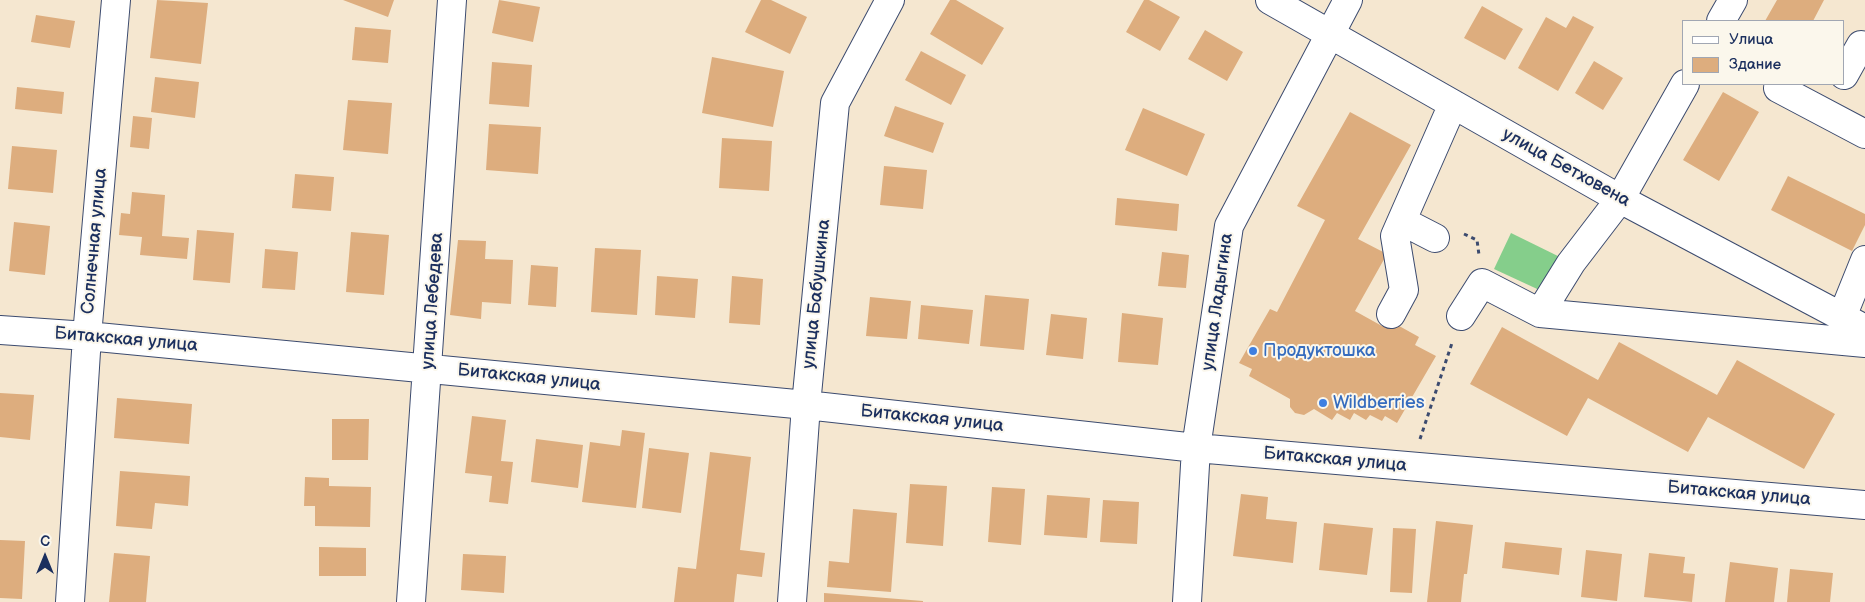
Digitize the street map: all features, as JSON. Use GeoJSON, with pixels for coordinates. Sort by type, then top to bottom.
{"type":"FeatureCollection","features":[{"type":"Feature","properties":{"kind":"street","name":"Солнечная улица"},"geometry":{"type":"LineString","coordinates":[[70,602],[87,336],[116,0]]}},
{"type":"Feature","properties":{"kind":"street","name":"улица Лебедева"},"geometry":{"type":"LineString","coordinates":[[411,602],[429,368],[452,0]]}},
{"type":"Feature","properties":{"kind":"street","name":"улица Бабушкина"},"geometry":{"type":"LineString","coordinates":[[792,602],[806,405],[836,104],[890,0]]}},
{"type":"Feature","properties":{"kind":"street","name":"улица Бетховена"},"geometry":{"type":"LineString","coordinates":[[1270,0],[1620,198],[1854,323]]}},
{"type":"Feature","properties":{"kind":"street","name":"улица Ладыгина"},"geometry":{"type":"LineString","coordinates":[[1187,602],[1196,448],[1229,226],[1348,0]]}},
{"type":"Feature","properties":{"kind":"street"},"geometry":{"type":"LineString","coordinates":[[1722,20],[1733,0]]}},
{"type":"Feature","properties":{"kind":"street"},"geometry":{"type":"LineString","coordinates":[[1845,73],[1861,45]]}},
{"type":"Feature","properties":{"kind":"street"},"geometry":{"type":"LineString","coordinates":[[1540,313],[1571,263],[1620,198],[1684,85]]}},
{"type":"Feature","properties":{"kind":"street"},"geometry":{"type":"LineString","coordinates":[[1822,112],[1837,85]]}},
{"type":"Feature","properties":{"kind":"street"},"geometry":{"type":"LineString","coordinates":[[1778,88],[1865,134]]}},
{"type":"Feature","properties":{"kind":"street"},"geometry":{"type":"LineString","coordinates":[[1391,314],[1404,290],[1395,236],[1453,104]]}},
{"type":"Feature","properties":{"kind":"street"},"geometry":{"type":"LineString","coordinates":[[1402,221],[1434,238]]}},
{"type":"Feature","properties":{"kind":"street"},"geometry":{"type":"LineString","coordinates":[[1854,323],[1865,260]]}},
{"type":"Feature","properties":{"kind":"street"},"geometry":{"type":"LineString","coordinates":[[1462,316],[1482,283],[1540,313],[1865,343]]}},
{"type":"Feature","properties":{"kind":"street","name":"Битакская улица"},"geometry":{"type":"LineString","coordinates":[[0,330],[87,336],[806,405],[1196,448],[1865,505]]}},
{"type":"Feature","properties":{"kind":"path"},"geometry":{"type":"LineString","coordinates":[[1410,467],[1462,316]]}},
{"type":"Feature","properties":{"kind":"green space"},"geometry":{"type":"Polygon","coordinates":[[[1511,233],[1566,260],[1548,294],[1494,269],[1511,233]]]}},
{"type":"Feature","properties":{"kind":"building"},"geometry":{"type":"Polygon","coordinates":[[[157,0],[208,3],[201,64],[150,58],[157,0]]]}},
{"type":"Feature","properties":{"kind":"building"},"geometry":{"type":"Polygon","coordinates":[[[343,0],[394,0],[388,17],[343,0]]]}},
{"type":"Feature","properties":{"kind":"building"},"geometry":{"type":"Polygon","coordinates":[[[499,0],[540,7],[533,42],[492,33],[499,0]]]}},
{"type":"Feature","properties":{"kind":"building"},"geometry":{"type":"Polygon","coordinates":[[[761,0],[771,0],[807,17],[790,54],[745,32],[761,0]]]}},
{"type":"Feature","properties":{"kind":"building"},"geometry":{"type":"Polygon","coordinates":[[[950,0],[956,0],[1004,28],[982,65],[930,34],[950,0]]]}},
{"type":"Feature","properties":{"kind":"building"},"geometry":{"type":"Polygon","coordinates":[[[1144,0],[1149,0],[1180,17],[1160,51],[1126,32],[1144,0]]]}},
{"type":"Feature","properties":{"kind":"building"},"geometry":{"type":"Polygon","coordinates":[[[1777,0],[1824,0],[1814,20],[1766,20],[1777,0]]]}},
{"type":"Feature","properties":{"kind":"building"},"geometry":{"type":"Polygon","coordinates":[[[1482,6],[1523,29],[1505,60],[1464,38],[1482,6]]]}},
{"type":"Feature","properties":{"kind":"building"},"geometry":{"type":"Polygon","coordinates":[[[36,15],[75,21],[70,48],[31,42],[36,15]]]}},
{"type":"Feature","properties":{"kind":"building"},"geometry":{"type":"Polygon","coordinates":[[[1573,16],[1594,27],[1558,91],[1518,68],[1546,17],[1566,28],[1573,16]]]}},
{"type":"Feature","properties":{"kind":"building"},"geometry":{"type":"Polygon","coordinates":[[[355,27],[391,30],[388,63],[352,60],[355,27]]]}},
{"type":"Feature","properties":{"kind":"building"},"geometry":{"type":"Polygon","coordinates":[[[1205,30],[1243,52],[1227,81],[1188,59],[1205,30]]]}},
{"type":"Feature","properties":{"kind":"building"},"geometry":{"type":"Polygon","coordinates":[[[921,51],[966,75],[951,105],[905,80],[921,51]]]}},
{"type":"Feature","properties":{"kind":"building"},"geometry":{"type":"Polygon","coordinates":[[[712,57],[784,71],[773,127],[702,113],[712,57]]]}},
{"type":"Feature","properties":{"kind":"building"},"geometry":{"type":"Polygon","coordinates":[[[1594,61],[1623,78],[1603,110],[1575,93],[1594,61]]]}},
{"type":"Feature","properties":{"kind":"building"},"geometry":{"type":"Polygon","coordinates":[[[492,62],[532,65],[529,107],[489,104],[492,62]]]}},
{"type":"Feature","properties":{"kind":"building"},"geometry":{"type":"Polygon","coordinates":[[[155,77],[199,82],[195,118],[151,112],[155,77]]]}},
{"type":"Feature","properties":{"kind":"building"},"geometry":{"type":"Polygon","coordinates":[[[17,87],[64,92],[62,114],[15,109],[17,87]]]}},
{"type":"Feature","properties":{"kind":"building"},"geometry":{"type":"Polygon","coordinates":[[[1723,92],[1759,112],[1719,181],[1683,160],[1723,92]]]}},
{"type":"Feature","properties":{"kind":"building"},"geometry":{"type":"Polygon","coordinates":[[[348,100],[392,103],[388,154],[343,150],[348,100]]]}},
{"type":"Feature","properties":{"kind":"building"},"geometry":{"type":"Polygon","coordinates":[[[895,106],[944,123],[933,153],[884,136],[895,106]]]}},
{"type":"Feature","properties":{"kind":"building"},"geometry":{"type":"Polygon","coordinates":[[[1143,108],[1205,134],[1187,176],[1125,150],[1143,108]]]}},
{"type":"Feature","properties":{"kind":"building"},"geometry":{"type":"Polygon","coordinates":[[[1350,112],[1411,145],[1358,239],[1387,254],[1355,311],[1382,326],[1392,322],[1419,337],[1415,345],[1436,356],[1397,423],[1385,416],[1382,421],[1370,415],[1366,420],[1354,413],[1350,420],[1337,413],[1332,420],[1314,409],[1304,415],[1295,413],[1290,407],[1290,399],[1249,376],[1252,369],[1239,363],[1270,309],[1277,312],[1325,220],[1297,206],[1350,112]]]}},
{"type":"Feature","properties":{"kind":"building"},"geometry":{"type":"Polygon","coordinates":[[[133,116],[152,118],[149,149],[130,147],[133,116]]]}},
{"type":"Feature","properties":{"kind":"building"},"geometry":{"type":"Polygon","coordinates":[[[489,124],[541,127],[538,174],[486,170],[489,124]]]}},
{"type":"Feature","properties":{"kind":"building"},"geometry":{"type":"Polygon","coordinates":[[[722,138],[772,141],[769,191],[719,188],[722,138]]]}},
{"type":"Feature","properties":{"kind":"building"},"geometry":{"type":"Polygon","coordinates":[[[12,146],[57,150],[53,193],[8,189],[12,146]]]}},
{"type":"Feature","properties":{"kind":"building"},"geometry":{"type":"Polygon","coordinates":[[[884,166],[927,170],[923,209],[880,205],[884,166]]]}},
{"type":"Feature","properties":{"kind":"building"},"geometry":{"type":"Polygon","coordinates":[[[295,174],[334,177],[331,211],[292,208],[295,174]]]}},
{"type":"Feature","properties":{"kind":"building"},"geometry":{"type":"Polygon","coordinates":[[[1788,176],[1865,214],[1865,225],[1852,251],[1771,210],[1788,176]]]}},
{"type":"Feature","properties":{"kind":"building"},"geometry":{"type":"Polygon","coordinates":[[[132,192],[165,195],[162,236],[189,238],[187,259],[140,255],[142,237],[119,235],[121,213],[130,214],[132,192]]]}},
{"type":"Feature","properties":{"kind":"building"},"geometry":{"type":"Polygon","coordinates":[[[1117,198],[1179,204],[1177,231],[1115,225],[1117,198]]]}},
{"type":"Feature","properties":{"kind":"building"},"geometry":{"type":"Polygon","coordinates":[[[14,222],[50,226],[45,275],[9,271],[14,222]]]}},
{"type":"Feature","properties":{"kind":"building"},"geometry":{"type":"Polygon","coordinates":[[[197,230],[234,233],[230,283],[193,280],[197,230]]]}},
{"type":"Feature","properties":{"kind":"building"},"geometry":{"type":"Polygon","coordinates":[[[351,232],[389,235],[384,295],[346,292],[351,232]]]}},
{"type":"Feature","properties":{"kind":"building"},"geometry":{"type":"Polygon","coordinates":[[[458,240],[486,241],[485,259],[513,260],[511,304],[482,302],[481,319],[450,315],[458,240]]]}},
{"type":"Feature","properties":{"kind":"building"},"geometry":{"type":"Polygon","coordinates":[[[595,248],[641,250],[637,315],[591,312],[595,248]]]}},
{"type":"Feature","properties":{"kind":"building"},"geometry":{"type":"Polygon","coordinates":[[[265,249],[298,252],[295,290],[262,288],[265,249]]]}},
{"type":"Feature","properties":{"kind":"building"},"geometry":{"type":"Polygon","coordinates":[[[1162,252],[1189,255],[1186,288],[1158,286],[1162,252]]]}},
{"type":"Feature","properties":{"kind":"building"},"geometry":{"type":"Polygon","coordinates":[[[531,265],[558,267],[556,307],[528,305],[531,265]]]}},
{"type":"Feature","properties":{"kind":"building"},"geometry":{"type":"Polygon","coordinates":[[[657,276],[698,279],[695,318],[655,315],[657,276]]]}},
{"type":"Feature","properties":{"kind":"building"},"geometry":{"type":"Polygon","coordinates":[[[732,276],[763,279],[760,325],[729,323],[732,276]]]}},
{"type":"Feature","properties":{"kind":"building"},"geometry":{"type":"Polygon","coordinates":[[[985,295],[1029,299],[1024,350],[980,346],[985,295]]]}},
{"type":"Feature","properties":{"kind":"building"},"geometry":{"type":"Polygon","coordinates":[[[870,297],[911,301],[907,339],[866,336],[870,297]]]}},
{"type":"Feature","properties":{"kind":"building"},"geometry":{"type":"Polygon","coordinates":[[[921,305],[973,310],[969,344],[918,339],[921,305]]]}},
{"type":"Feature","properties":{"kind":"building"},"geometry":{"type":"Polygon","coordinates":[[[1122,313],[1163,318],[1158,365],[1118,362],[1122,313]]]}},
{"type":"Feature","properties":{"kind":"building"},"geometry":{"type":"Polygon","coordinates":[[[1051,314],[1087,318],[1083,359],[1046,355],[1051,314]]]}},
{"type":"Feature","properties":{"kind":"building"},"geometry":{"type":"Polygon","coordinates":[[[1502,327],[1598,380],[1619,342],[1717,395],[1737,360],[1835,414],[1804,469],[1708,417],[1688,452],[1588,398],[1567,436],[1470,384],[1502,327]]]}},
{"type":"Feature","properties":{"kind":"building"},"geometry":{"type":"Polygon","coordinates":[[[0,393],[34,395],[30,440],[0,437],[0,393]]]}},
{"type":"Feature","properties":{"kind":"building"},"geometry":{"type":"Polygon","coordinates":[[[117,398],[192,404],[189,444],[114,438],[117,398]]]}},
{"type":"Feature","properties":{"kind":"building"},"geometry":{"type":"Polygon","coordinates":[[[472,416],[506,420],[501,461],[513,462],[508,504],[489,502],[492,476],[465,473],[472,416]]]}},
{"type":"Feature","properties":{"kind":"building"},"geometry":{"type":"Polygon","coordinates":[[[332,419],[369,419],[368,460],[332,460],[332,419]]]}},
{"type":"Feature","properties":{"kind":"building"},"geometry":{"type":"Polygon","coordinates":[[[622,430],[645,433],[636,508],[582,502],[590,442],[620,446],[622,430]]]}},
{"type":"Feature","properties":{"kind":"building"},"geometry":{"type":"Polygon","coordinates":[[[536,439],[583,445],[578,488],[531,482],[536,439]]]}},
{"type":"Feature","properties":{"kind":"building"},"geometry":{"type":"Polygon","coordinates":[[[649,448],[689,453],[681,513],[642,508],[649,448]]]}},
{"type":"Feature","properties":{"kind":"building"},"geometry":{"type":"Polygon","coordinates":[[[710,452],[751,457],[740,550],[765,553],[762,577],[737,574],[734,602],[674,602],[678,567],[696,569],[710,452]]]}},
{"type":"Feature","properties":{"kind":"building"},"geometry":{"type":"Polygon","coordinates":[[[120,471],[190,476],[188,506],[155,503],[152,529],[116,526],[120,471]]]}},
{"type":"Feature","properties":{"kind":"building"},"geometry":{"type":"Polygon","coordinates":[[[305,477],[329,478],[329,486],[371,487],[370,527],[315,526],[315,506],[304,506],[305,477]]]}},
{"type":"Feature","properties":{"kind":"building"},"geometry":{"type":"Polygon","coordinates":[[[910,484],[947,486],[943,546],[906,543],[910,484]]]}},
{"type":"Feature","properties":{"kind":"building"},"geometry":{"type":"Polygon","coordinates":[[[992,487],[1025,489],[1021,545],[988,542],[992,487]]]}},
{"type":"Feature","properties":{"kind":"building"},"geometry":{"type":"Polygon","coordinates":[[[1241,494],[1268,497],[1266,519],[1297,522],[1293,563],[1233,556],[1241,494]]]}},
{"type":"Feature","properties":{"kind":"building"},"geometry":{"type":"Polygon","coordinates":[[[1047,495],[1090,498],[1087,538],[1044,535],[1047,495]]]}},
{"type":"Feature","properties":{"kind":"building"},"geometry":{"type":"Polygon","coordinates":[[[1103,500],[1139,502],[1137,544],[1100,542],[1103,500]]]}},
{"type":"Feature","properties":{"kind":"building"},"geometry":{"type":"Polygon","coordinates":[[[853,509],[897,513],[891,592],[827,587],[829,561],[849,563],[853,509]]]}},
{"type":"Feature","properties":{"kind":"building"},"geometry":{"type":"Polygon","coordinates":[[[1436,521],[1473,525],[1467,574],[1464,574],[1461,602],[1427,602],[1436,521]]]}},
{"type":"Feature","properties":{"kind":"building"},"geometry":{"type":"Polygon","coordinates":[[[1324,523],[1373,528],[1367,575],[1319,570],[1324,523]]]}},
{"type":"Feature","properties":{"kind":"building"},"geometry":{"type":"Polygon","coordinates":[[[1393,528],[1416,529],[1412,593],[1390,592],[1393,528]]]}},
{"type":"Feature","properties":{"kind":"building"},"geometry":{"type":"Polygon","coordinates":[[[0,540],[25,541],[22,599],[0,598],[0,540]]]}},
{"type":"Feature","properties":{"kind":"building"},"geometry":{"type":"Polygon","coordinates":[[[1505,542],[1562,548],[1559,575],[1502,568],[1505,542]]]}},
{"type":"Feature","properties":{"kind":"building"},"geometry":{"type":"Polygon","coordinates":[[[319,547],[366,548],[366,576],[319,576],[319,547]]]}},
{"type":"Feature","properties":{"kind":"building"},"geometry":{"type":"Polygon","coordinates":[[[1586,550],[1622,554],[1617,601],[1581,597],[1586,550]]]}},
{"type":"Feature","properties":{"kind":"building"},"geometry":{"type":"Polygon","coordinates":[[[114,553],[150,556],[146,602],[109,602],[114,553]]]}},
{"type":"Feature","properties":{"kind":"building"},"geometry":{"type":"Polygon","coordinates":[[[1649,553],[1685,557],[1683,573],[1695,574],[1692,602],[1644,597],[1649,553]]]}},
{"type":"Feature","properties":{"kind":"building"},"geometry":{"type":"Polygon","coordinates":[[[463,554],[506,556],[504,593],[461,590],[463,554]]]}},
{"type":"Feature","properties":{"kind":"building"},"geometry":{"type":"Polygon","coordinates":[[[1730,562],[1778,568],[1774,602],[1725,602],[1730,562]]]}},
{"type":"Feature","properties":{"kind":"building"},"geometry":{"type":"Polygon","coordinates":[[[1790,569],[1833,573],[1830,602],[1787,602],[1790,569]]]}},
{"type":"Feature","properties":{"kind":"building"},"geometry":{"type":"Polygon","coordinates":[[[824,593],[923,601],[923,602],[824,602],[824,593]]]}},
{"type":"Feature","properties":{"kind":"place","name":"Продуктошка"},"geometry":{"type":"Point","coordinates":[1253,351]}},
{"type":"Feature","properties":{"kind":"place","name":"Wildberries"},"geometry":{"type":"Point","coordinates":[1323,403]}}]}
